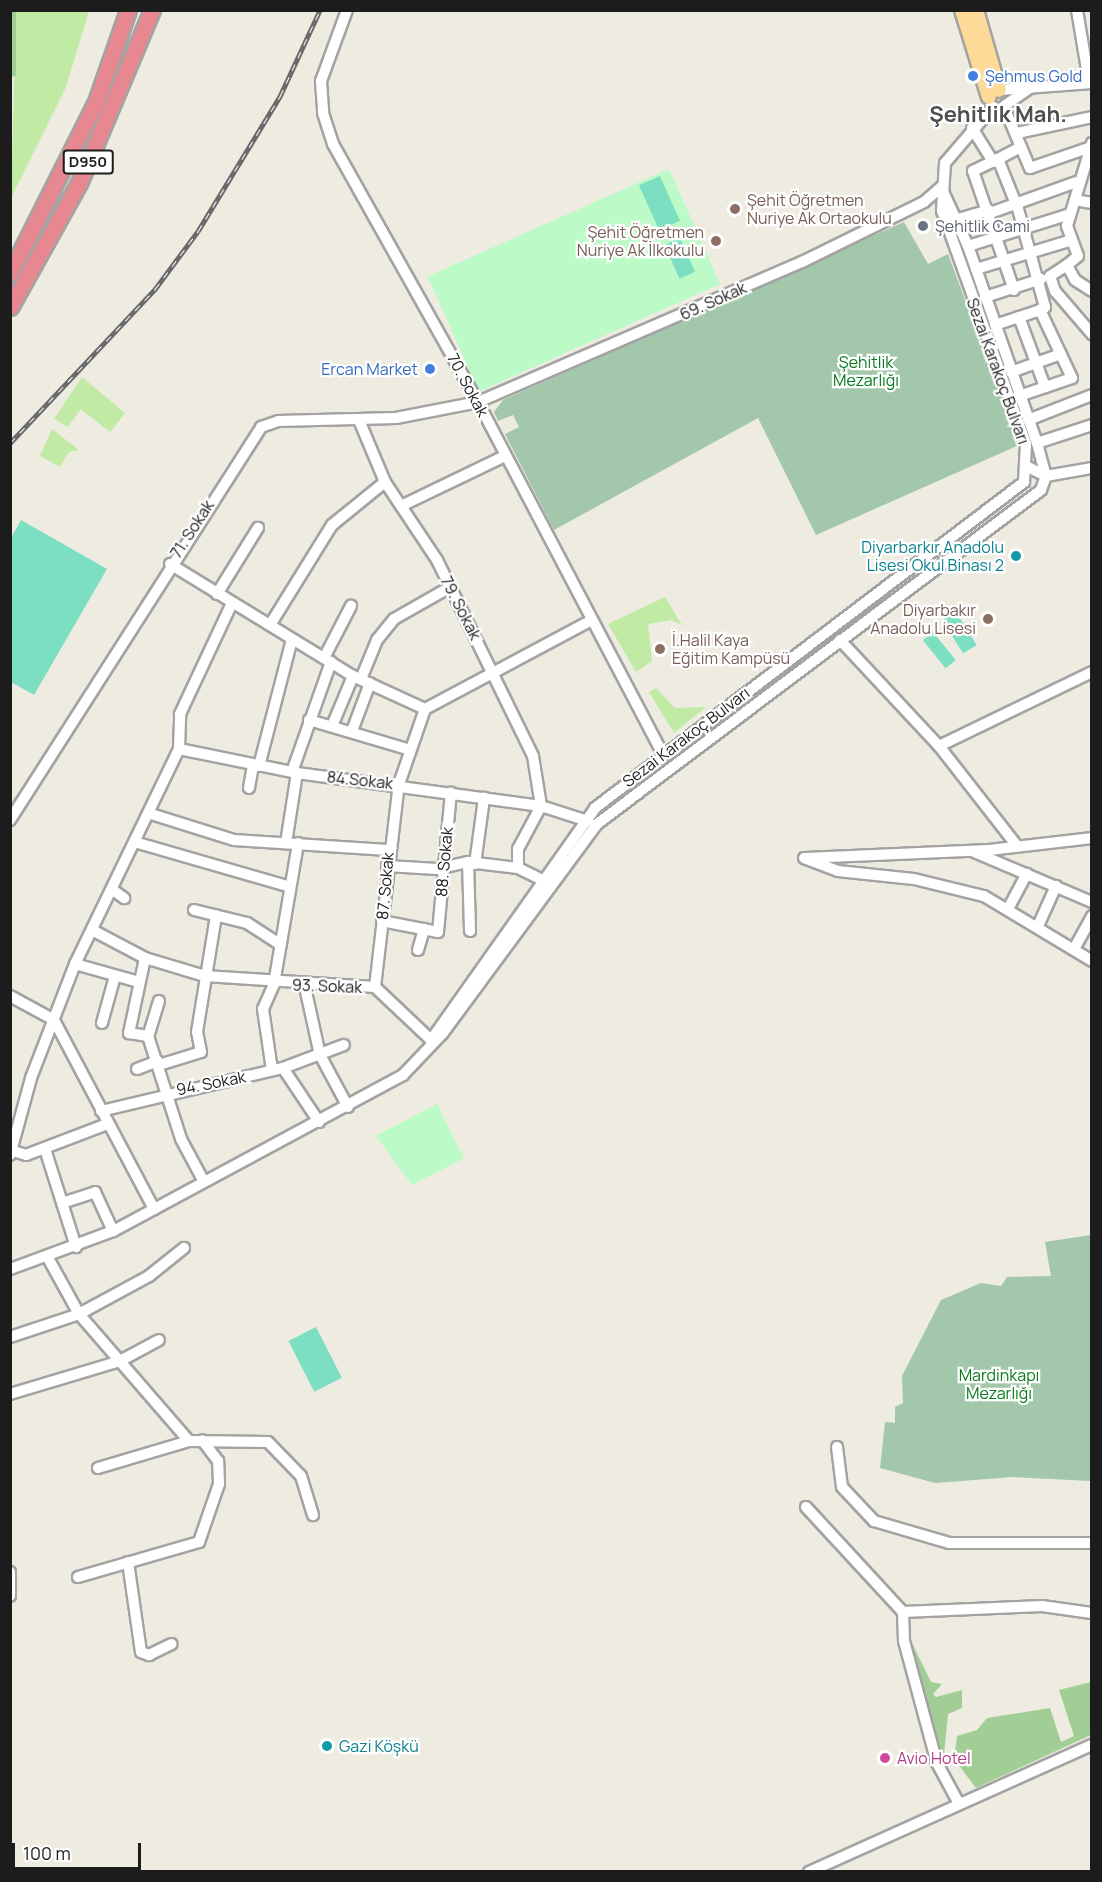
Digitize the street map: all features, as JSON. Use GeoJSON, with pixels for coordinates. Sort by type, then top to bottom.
{"type":"FeatureCollection","features":[{"type":"Feature","properties":{"kind":"highway","name":"D950"},"geometry":{"type":"LineString","coordinates":[[10,273],[96,102],[128,10]]}},
{"type":"Feature","properties":{"kind":"highway","name":"D950"},"geometry":{"type":"LineString","coordinates":[[10,308],[80,181],[152,10]]}},
{"type":"Feature","properties":{"kind":"main road"},"geometry":{"type":"LineString","coordinates":[[962,10],[998,101]]}},
{"type":"Feature","properties":{"kind":"main road"},"geometry":{"type":"LineString","coordinates":[[976,10],[998,101]]}},
{"type":"Feature","properties":{"kind":"street","name":"70. Sokak"},"geometry":{"type":"LineString","coordinates":[[347,10],[321,81],[323,113],[333,144],[478,402],[590,621],[663,754]]}},
{"type":"Feature","properties":{"kind":"street"},"geometry":{"type":"LineString","coordinates":[[1077,10],[1090,82],[1031,86],[998,101],[1017,133],[1030,168],[1090,146]]}},
{"type":"Feature","properties":{"kind":"street","name":"Sezai Karakoç Bulvarı"},"geometry":{"type":"LineString","coordinates":[[432,1040],[584,819],[663,754],[1014,494],[1028,467],[1026,444],[942,211],[941,187],[945,163],[972,128],[998,101],[1031,86]]}},
{"type":"Feature","properties":{"kind":"street"},"geometry":{"type":"LineString","coordinates":[[1017,133],[1092,117]]}},
{"type":"Feature","properties":{"kind":"street"},"geometry":{"type":"LineString","coordinates":[[972,128],[995,160],[1016,205],[1035,282],[1045,307],[995,325]]}},
{"type":"Feature","properties":{"kind":"street"},"geometry":{"type":"LineString","coordinates":[[985,297],[1014,290],[1050,276],[1078,256],[1067,226],[1075,200],[1076,182],[1090,146]]}},
{"type":"Feature","properties":{"kind":"street"},"geometry":{"type":"LineString","coordinates":[[1014,290],[999,236],[973,171],[1021,147]]}},
{"type":"Feature","properties":{"kind":"street"},"geometry":{"type":"LineString","coordinates":[[958,219],[1016,205],[1076,182]]}},
{"type":"Feature","properties":{"kind":"street","name":"69. Sokak"},"geometry":{"type":"LineString","coordinates":[[478,402],[802,262],[924,202],[941,187]]}},
{"type":"Feature","properties":{"kind":"street"},"geometry":{"type":"LineString","coordinates":[[10,1269],[48,1258],[113,1231],[203,1180],[348,1107],[403,1075],[432,1040],[442,1034],[597,824],[1041,490],[1046,476],[1037,443],[958,219],[941,187]]}},
{"type":"Feature","properties":{"kind":"street"},"geometry":{"type":"LineString","coordinates":[[1075,200],[1092,203]]}},
{"type":"Feature","properties":{"kind":"street"},"geometry":{"type":"LineString","coordinates":[[968,246],[1070,214]]}},
{"type":"Feature","properties":{"kind":"street"},"geometry":{"type":"LineString","coordinates":[[976,269],[1072,240]]}},
{"type":"Feature","properties":{"kind":"street"},"geometry":{"type":"LineString","coordinates":[[1067,264],[1075,280],[1092,291]]}},
{"type":"Feature","properties":{"kind":"street"},"geometry":{"type":"LineString","coordinates":[[1050,276],[1055,291],[1092,334]]}},
{"type":"Feature","properties":{"kind":"street"},"geometry":{"type":"LineString","coordinates":[[1019,396],[1072,378],[1040,310]]}},
{"type":"Feature","properties":{"kind":"street"},"geometry":{"type":"LineString","coordinates":[[1019,317],[1045,387]]}},
{"type":"Feature","properties":{"kind":"street"},"geometry":{"type":"LineString","coordinates":[[1011,372],[1061,354]]}},
{"type":"Feature","properties":{"kind":"street"},"geometry":{"type":"LineString","coordinates":[[1028,420],[1092,395]]}},
{"type":"Feature","properties":{"kind":"street","name":"71. Sokak"},"geometry":{"type":"LineString","coordinates":[[10,820],[170,564],[261,427],[278,421],[359,420],[478,402]]}},
{"type":"Feature","properties":{"kind":"street","name":"79. Sokak"},"geometry":{"type":"LineString","coordinates":[[359,420],[385,482],[450,587],[530,748],[541,806]]}},
{"type":"Feature","properties":{"kind":"street"},"geometry":{"type":"LineString","coordinates":[[1037,443],[1092,425]]}},
{"type":"Feature","properties":{"kind":"street"},"geometry":{"type":"LineString","coordinates":[[401,506],[505,456]]}},
{"type":"Feature","properties":{"kind":"street"},"geometry":{"type":"LineString","coordinates":[[1028,467],[1046,476],[1092,468]]}},
{"type":"Feature","properties":{"kind":"street"},"geometry":{"type":"LineString","coordinates":[[270,625],[332,525],[385,482]]}},
{"type":"Feature","properties":{"kind":"street"},"geometry":{"type":"LineString","coordinates":[[217,594],[258,528]]}},
{"type":"Feature","properties":{"kind":"street"},"geometry":{"type":"LineString","coordinates":[[170,564],[361,679],[425,709],[590,621]]}},
{"type":"Feature","properties":{"kind":"street"},"geometry":{"type":"LineString","coordinates":[[332,726],[361,679],[377,640],[394,619],[450,587]]}},
{"type":"Feature","properties":{"kind":"street"},"geometry":{"type":"LineString","coordinates":[[107,1124],[45,1149],[11,1152],[31,1078],[75,964],[151,814],[179,749],[180,714],[232,603]]}},
{"type":"Feature","properties":{"kind":"street"},"geometry":{"type":"LineString","coordinates":[[319,1122],[278,1069],[263,1009],[274,984],[290,887],[295,772],[328,660],[351,606]]}},
{"type":"Feature","properties":{"kind":"street"},"geometry":{"type":"LineString","coordinates":[[249,788],[292,639]]}},
{"type":"Feature","properties":{"kind":"street"},"geometry":{"type":"LineString","coordinates":[[840,640],[939,747],[1017,846]]}},
{"type":"Feature","properties":{"kind":"street"},"geometry":{"type":"LineString","coordinates":[[939,747],[1092,672]]}},
{"type":"Feature","properties":{"kind":"street"},"geometry":{"type":"LineString","coordinates":[[352,731],[361,679]]}},
{"type":"Feature","properties":{"kind":"street","name":"87. Sokak"},"geometry":{"type":"LineString","coordinates":[[375,987],[388,850],[399,784],[425,709]]}},
{"type":"Feature","properties":{"kind":"street"},"geometry":{"type":"LineString","coordinates":[[309,720],[410,750]]}},
{"type":"Feature","properties":{"kind":"street","name":"84.Sokak"},"geometry":{"type":"LineString","coordinates":[[179,749],[295,772],[399,784],[541,806],[597,824]]}},
{"type":"Feature","properties":{"kind":"street","name":"88. Sokak"},"geometry":{"type":"LineString","coordinates":[[424,929],[438,932],[451,793]]}},
{"type":"Feature","properties":{"kind":"street"},"geometry":{"type":"LineString","coordinates":[[470,931],[472,863],[484,798]]}},
{"type":"Feature","properties":{"kind":"street"},"geometry":{"type":"LineString","coordinates":[[518,868],[518,849],[541,806]]}},
{"type":"Feature","properties":{"kind":"street"},"geometry":{"type":"LineString","coordinates":[[151,814],[234,840],[388,850]]}},
{"type":"Feature","properties":{"kind":"street"},"geometry":{"type":"LineString","coordinates":[[1092,838],[1017,846],[804,858],[838,871],[914,879],[984,896],[1038,926],[1092,961]]}},
{"type":"Feature","properties":{"kind":"street"},"geometry":{"type":"LineString","coordinates":[[138,843],[290,887]]}},
{"type":"Feature","properties":{"kind":"street"},"geometry":{"type":"LineString","coordinates":[[965,849],[1092,902]]}},
{"type":"Feature","properties":{"kind":"street"},"geometry":{"type":"LineString","coordinates":[[387,866],[472,863],[518,868],[542,879]]}},
{"type":"Feature","properties":{"kind":"street"},"geometry":{"type":"LineString","coordinates":[[1008,909],[1027,874]]}},
{"type":"Feature","properties":{"kind":"street"},"geometry":{"type":"LineString","coordinates":[[1038,926],[1056,886]]}},
{"type":"Feature","properties":{"kind":"street"},"geometry":{"type":"LineString","coordinates":[[113,890],[124,898]]}},
{"type":"Feature","properties":{"kind":"street"},"geometry":{"type":"LineString","coordinates":[[194,910],[247,923],[281,945]]}},
{"type":"Feature","properties":{"kind":"street"},"geometry":{"type":"LineString","coordinates":[[137,1069],[201,1052],[197,1032],[216,916]]}},
{"type":"Feature","properties":{"kind":"street"},"geometry":{"type":"LineString","coordinates":[[1074,949],[1092,916]]}},
{"type":"Feature","properties":{"kind":"street"},"geometry":{"type":"LineString","coordinates":[[382,921],[424,929],[418,950]]}},
{"type":"Feature","properties":{"kind":"street","name":"93. Sokak"},"geometry":{"type":"LineString","coordinates":[[92,930],[145,958],[206,976],[305,987],[375,987],[432,1040]]}},
{"type":"Feature","properties":{"kind":"street"},"geometry":{"type":"LineString","coordinates":[[145,958],[129,1033],[148,1036]]}},
{"type":"Feature","properties":{"kind":"street"},"geometry":{"type":"LineString","coordinates":[[75,964],[139,982]]}},
{"type":"Feature","properties":{"kind":"street"},"geometry":{"type":"LineString","coordinates":[[102,1023],[115,976]]}},
{"type":"Feature","properties":{"kind":"street"},"geometry":{"type":"LineString","coordinates":[[305,987],[320,1055],[348,1107]]}},
{"type":"Feature","properties":{"kind":"street"},"geometry":{"type":"LineString","coordinates":[[10,996],[54,1020],[154,1209]]}},
{"type":"Feature","properties":{"kind":"street"},"geometry":{"type":"LineString","coordinates":[[159,1001],[148,1036],[159,1063],[165,1092],[203,1180]]}},
{"type":"Feature","properties":{"kind":"street","name":"94. Sokak"},"geometry":{"type":"LineString","coordinates":[[101,1111],[165,1092],[278,1069],[344,1045]]}},
{"type":"Feature","properties":{"kind":"street"},"geometry":{"type":"LineString","coordinates":[[45,1149],[76,1247]]}},
{"type":"Feature","properties":{"kind":"street"},"geometry":{"type":"LineString","coordinates":[[62,1203],[95,1192],[113,1231]]}},
{"type":"Feature","properties":{"kind":"street"},"geometry":{"type":"LineString","coordinates":[[10,1336],[79,1314],[150,1276],[184,1248]]}},
{"type":"Feature","properties":{"kind":"street"},"geometry":{"type":"LineString","coordinates":[[48,1258],[79,1314],[189,1441]]}},
{"type":"Feature","properties":{"kind":"street"},"geometry":{"type":"LineString","coordinates":[[10,1394],[120,1361],[159,1340]]}},
{"type":"Feature","properties":{"kind":"street"},"geometry":{"type":"LineString","coordinates":[[78,1577],[193,1545],[204,1536],[219,1484],[218,1461],[202,1440]]}},
{"type":"Feature","properties":{"kind":"street"},"geometry":{"type":"LineString","coordinates":[[98,1467],[189,1441],[258,1441],[279,1449],[301,1476],[313,1515]]}},
{"type":"Feature","properties":{"kind":"street"},"geometry":{"type":"LineString","coordinates":[[837,1447],[842,1487],[874,1521],[949,1543],[1092,1543]]}},
{"type":"Feature","properties":{"kind":"street"},"geometry":{"type":"LineString","coordinates":[[806,1507],[903,1612],[904,1641],[937,1763],[958,1802]]}},
{"type":"Feature","properties":{"kind":"street"},"geometry":{"type":"LineString","coordinates":[[128,1562],[141,1652],[149,1655],[172,1644]]}},
{"type":"Feature","properties":{"kind":"street"},"geometry":{"type":"LineString","coordinates":[[10,1572],[10,1596]]}},
{"type":"Feature","properties":{"kind":"street"},"geometry":{"type":"LineString","coordinates":[[903,1612],[1042,1606],[1092,1613]]}},
{"type":"Feature","properties":{"kind":"street"},"geometry":{"type":"LineString","coordinates":[[809,1872],[958,1802],[1032,1775],[1092,1745]]}},
{"type":"Feature","properties":{"kind":"green space"},"geometry":{"type":"Polygon","coordinates":[[[10,11],[16,11],[16,76],[11,77],[10,11]]]}},
{"type":"Feature","properties":{"kind":"green space"},"geometry":{"type":"Polygon","coordinates":[[[16,11],[89,11],[66,87],[11,198],[16,11]]]}},
{"type":"Feature","properties":{"kind":"green space"},"geometry":{"type":"Polygon","coordinates":[[[669,169],[720,284],[479,391],[428,276],[669,169]]]}},
{"type":"Feature","properties":{"kind":"green space"},"geometry":{"type":"Polygon","coordinates":[[[660,176],[680,221],[659,230],[639,185],[660,176]]]}},
{"type":"Feature","properties":{"kind":"green space","name":"Şehitlik Mezarlığı"},"geometry":{"type":"Polygon","coordinates":[[[904,222],[928,264],[948,254],[1019,445],[816,535],[758,418],[554,530],[505,434],[519,427],[513,415],[498,421],[494,412],[503,400],[904,222]]]}},
{"type":"Feature","properties":{"kind":"green space"},"geometry":{"type":"Polygon","coordinates":[[[680,238],[695,272],[680,279],[664,245],[680,238]]]}},
{"type":"Feature","properties":{"kind":"green space"},"geometry":{"type":"Polygon","coordinates":[[[82,377],[125,413],[110,432],[81,409],[68,427],[54,419],[82,377]]]}},
{"type":"Feature","properties":{"kind":"green space"},"geometry":{"type":"Polygon","coordinates":[[[52,429],[79,450],[69,452],[60,467],[40,456],[52,429]]]}},
{"type":"Feature","properties":{"kind":"green space"},"geometry":{"type":"Polygon","coordinates":[[[21,520],[107,569],[34,695],[11,682],[11,538],[21,520]]]}},
{"type":"Feature","properties":{"kind":"green space"},"geometry":{"type":"Polygon","coordinates":[[[665,597],[682,625],[671,620],[648,624],[652,661],[636,672],[608,624],[665,597]]]}},
{"type":"Feature","properties":{"kind":"green space"},"geometry":{"type":"Polygon","coordinates":[[[956,612],[977,645],[963,654],[942,620],[956,612]]]}},
{"type":"Feature","properties":{"kind":"green space"},"geometry":{"type":"Polygon","coordinates":[[[933,632],[956,660],[946,668],[923,640],[933,632]]]}},
{"type":"Feature","properties":{"kind":"green space"},"geometry":{"type":"Polygon","coordinates":[[[656,688],[675,708],[706,707],[674,733],[649,692],[656,688]]]}},
{"type":"Feature","properties":{"kind":"green space"},"geometry":{"type":"Polygon","coordinates":[[[437,1104],[464,1158],[412,1185],[376,1136],[437,1104]]]}},
{"type":"Feature","properties":{"kind":"green space","name":"Mardinkapı Mezarlığı"},"geometry":{"type":"Polygon","coordinates":[[[1091,1235],[1091,1481],[1013,1477],[935,1483],[880,1468],[885,1422],[895,1423],[895,1407],[903,1403],[902,1376],[941,1300],[981,1283],[1001,1286],[1007,1277],[1051,1276],[1045,1242],[1091,1235]]]}},
{"type":"Feature","properties":{"kind":"green space"},"geometry":{"type":"Polygon","coordinates":[[[316,1327],[342,1378],[314,1392],[288,1341],[316,1327]]]}},
{"type":"Feature","properties":{"kind":"green space"},"geometry":{"type":"Polygon","coordinates":[[[911,1641],[931,1682],[942,1684],[933,1694],[936,1697],[962,1690],[962,1708],[948,1714],[943,1765],[911,1641]]]}},
{"type":"Feature","properties":{"kind":"green space"},"geometry":{"type":"Polygon","coordinates":[[[1091,1682],[1091,1735],[976,1788],[954,1759],[957,1736],[977,1730],[987,1718],[1050,1708],[1061,1742],[1074,1736],[1059,1690],[1091,1682]]]}},
{"type":"Feature","properties":{"kind":"railway"},"geometry":{"type":"LineString","coordinates":[[10,443],[155,289],[198,231],[280,96],[320,10]]}},
{"type":"Feature","properties":{"kind":"place","name":"Şehmus Gold"},"geometry":{"type":"Point","coordinates":[973,76]}},
{"type":"Feature","properties":{"kind":"place","name":"Şehit Öğretmen Nuriye Ak Ortaokulu"},"geometry":{"type":"Point","coordinates":[735,209]}},
{"type":"Feature","properties":{"kind":"place","name":"Şehitlik Cami"},"geometry":{"type":"Point","coordinates":[923,226]}},
{"type":"Feature","properties":{"kind":"place","name":"Şehit Öğretmen Nuriye Ak İlkokulu"},"geometry":{"type":"Point","coordinates":[716,241]}},
{"type":"Feature","properties":{"kind":"place","name":"Ercan Market"},"geometry":{"type":"Point","coordinates":[430,369]}},
{"type":"Feature","properties":{"kind":"place","name":"Diyarbarkır Anadolu Lisesi Okul Binası 2"},"geometry":{"type":"Point","coordinates":[1016,556]}},
{"type":"Feature","properties":{"kind":"place","name":"Diyarbakır Anadolu Lisesi"},"geometry":{"type":"Point","coordinates":[988,619]}},
{"type":"Feature","properties":{"kind":"place","name":"İ.Halil Kaya Eğitim Kampüsü"},"geometry":{"type":"Point","coordinates":[660,649]}},
{"type":"Feature","properties":{"kind":"place","name":"Gazi Köşkü"},"geometry":{"type":"Point","coordinates":[327,1746]}},
{"type":"Feature","properties":{"kind":"place","name":"Avio Hotel"},"geometry":{"type":"Point","coordinates":[885,1758]}},
{"type":"Feature","properties":{"kind":"district","name":"Şehitlik Mah."},"geometry":{"type":"Point","coordinates":[998,115]}}]}
